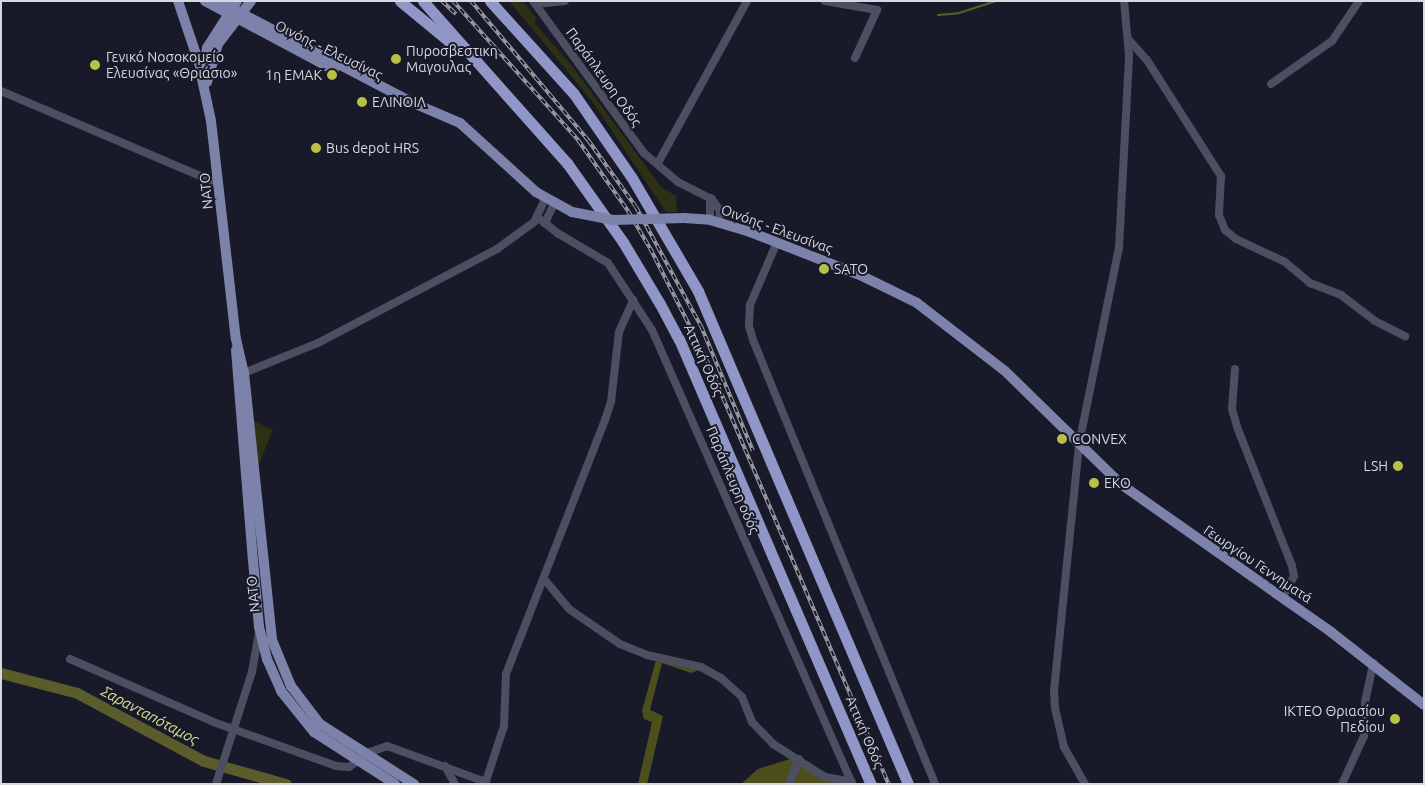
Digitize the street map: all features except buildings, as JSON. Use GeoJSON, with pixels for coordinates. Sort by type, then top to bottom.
{"type":"FeatureCollection","features":[{"type":"Feature","properties":{"kind":"highway"},"geometry":{"type":"LineString","coordinates":[[400,1],[454,45],[511,98]]}},
{"type":"Feature","properties":{"kind":"highway","name":"Αττική Οδός"},"geometry":{"type":"LineString","coordinates":[[423,1],[511,98],[593,197],[623,242],[678,338],[871,784]]}},
{"type":"Feature","properties":{"kind":"highway","name":"Αττική Οδός"},"geometry":{"type":"LineString","coordinates":[[490,1],[522,33],[574,94],[632,178],[698,291],[908,784]]}},
{"type":"Feature","properties":{"kind":"highway"},"geometry":{"type":"LineString","coordinates":[[502,1],[515,17],[522,33]]}},
{"type":"Feature","properties":{"kind":"main road"},"geometry":{"type":"LineString","coordinates":[[178,1],[197,51],[202,79]]}},
{"type":"Feature","properties":{"kind":"main road"},"geometry":{"type":"LineString","coordinates":[[205,1],[234,11]]}},
{"type":"Feature","properties":{"kind":"main road"},"geometry":{"type":"LineString","coordinates":[[218,1],[234,11]]}},
{"type":"Feature","properties":{"kind":"main road"},"geometry":{"type":"LineString","coordinates":[[252,1],[250,11],[256,22]]}},
{"type":"Feature","properties":{"kind":"main road","name":"ΝΑΤΟ"},"geometry":{"type":"LineString","coordinates":[[252,1],[234,11],[207,48],[202,79],[219,184],[236,338],[244,373],[270,625],[276,655],[291,686],[310,712],[334,735],[414,784]]}},
{"type":"Feature","properties":{"kind":"main road","name":"ΝΑΤΟ"},"geometry":{"type":"LineString","coordinates":[[207,101],[208,76],[214,51],[234,11]]}},
{"type":"Feature","properties":{"kind":"main road","name":"Οινόης - Ελευσίνας"},"geometry":{"type":"LineString","coordinates":[[234,11],[411,102],[460,123],[550,201],[572,212],[613,220],[684,218],[714,221],[777,242],[862,276],[917,303],[992,360],[1079,444]]}},
{"type":"Feature","properties":{"kind":"main road","name":"Οινόης - Ελευσίνας"},"geometry":{"type":"LineString","coordinates":[[234,11],[348,76],[398,99],[411,102]]}},
{"type":"Feature","properties":{"kind":"main road","name":"ΝΑΤΟ"},"geometry":{"type":"LineString","coordinates":[[236,338],[235,368],[259,627],[272,674],[291,706],[314,732],[395,784]]}},
{"type":"Feature","properties":{"kind":"main road","name":"Γεωργίου Γεννηματά"},"geometry":{"type":"LineString","coordinates":[[1079,444],[1147,505],[1283,597],[1424,705]]}},
{"type":"Feature","properties":{"kind":"street"},"geometry":{"type":"LineString","coordinates":[[534,2],[564,1]]}},
{"type":"Feature","properties":{"kind":"street"},"geometry":{"type":"LineString","coordinates":[[714,221],[709,196],[678,182],[658,163],[747,1]]}},
{"type":"Feature","properties":{"kind":"street"},"geometry":{"type":"LineString","coordinates":[[825,1],[877,10],[855,58]]}},
{"type":"Feature","properties":{"kind":"street"},"geometry":{"type":"LineString","coordinates":[[1085,784],[1064,747],[1055,708],[1064,576],[1079,444],[1119,248],[1128,39],[1124,1]]}},
{"type":"Feature","properties":{"kind":"street"},"geometry":{"type":"LineString","coordinates":[[1271,84],[1332,41],[1359,1]]}},
{"type":"Feature","properties":{"kind":"street","name":"Παράπλευρη Οδός"},"geometry":{"type":"LineString","coordinates":[[534,2],[644,153],[658,163]]}},
{"type":"Feature","properties":{"kind":"street"},"geometry":{"type":"LineString","coordinates":[[1128,39],[1147,60],[1221,176],[1219,215],[1225,230],[1236,239],[1285,262],[1310,282],[1341,295],[1375,321],[1405,336]]}},
{"type":"Feature","properties":{"kind":"street"},"geometry":{"type":"LineString","coordinates":[[1,91],[219,184]]}},
{"type":"Feature","properties":{"kind":"street"},"geometry":{"type":"LineString","coordinates":[[244,373],[318,343],[497,249],[537,217],[550,201]]}},
{"type":"Feature","properties":{"kind":"street"},"geometry":{"type":"LineString","coordinates":[[545,223],[550,201]]}},
{"type":"Feature","properties":{"kind":"street","name":"Παράπλευρη οδός"},"geometry":{"type":"LineString","coordinates":[[537,217],[608,262],[634,300],[689,412],[852,783]]}},
{"type":"Feature","properties":{"kind":"street"},"geometry":{"type":"LineString","coordinates":[[777,242],[750,305],[749,326],[936,784]]}},
{"type":"Feature","properties":{"kind":"street"},"geometry":{"type":"LineString","coordinates":[[70,659],[216,723],[235,728],[344,768],[358,762],[367,754],[386,746],[445,766],[485,783],[504,726],[506,674],[611,402],[619,332],[634,300]]}},
{"type":"Feature","properties":{"kind":"street"},"geometry":{"type":"LineString","coordinates":[[1235,369],[1232,409],[1237,427],[1292,566],[1294,576],[1283,597]]}},
{"type":"Feature","properties":{"kind":"street"},"geometry":{"type":"LineString","coordinates":[[544,579],[578,617],[620,644],[647,656],[701,667],[732,686],[742,697],[752,722],[765,738],[825,777],[852,783]]}},
{"type":"Feature","properties":{"kind":"street"},"geometry":{"type":"LineString","coordinates":[[216,784],[252,672],[259,627]]}},
{"type":"Feature","properties":{"kind":"street"},"geometry":{"type":"LineString","coordinates":[[1342,784],[1364,736],[1365,702],[1372,664]]}},
{"type":"Feature","properties":{"kind":"street"},"geometry":{"type":"LineString","coordinates":[[789,784],[799,759]]}},
{"type":"Feature","properties":{"kind":"street"},"geometry":{"type":"LineString","coordinates":[[445,766],[455,784]]}},
{"type":"Feature","properties":{"kind":"green space"},"geometry":{"type":"Polygon","coordinates":[[[509,1],[523,1],[537,19],[534,22],[573,67],[661,187],[676,196],[677,212],[666,212],[592,101],[509,1]]]}},
{"type":"Feature","properties":{"kind":"green space"},"geometry":{"type":"Polygon","coordinates":[[[254,421],[273,430],[258,466],[254,421]]]}},
{"type":"Feature","properties":{"kind":"green space"},"geometry":{"type":"Polygon","coordinates":[[[656,660],[699,670],[691,673],[662,663],[650,710],[663,716],[647,784],[638,784],[652,722],[644,719],[642,711],[656,660]]]}},
{"type":"Feature","properties":{"kind":"green space"},"geometry":{"type":"Polygon","coordinates":[[[790,759],[836,784],[741,784],[758,769],[790,759]]]}},
{"type":"Feature","properties":{"kind":"waterway"},"geometry":{"type":"LineString","coordinates":[[938,15],[959,13],[996,1]]}},
{"type":"Feature","properties":{"kind":"waterway","name":"Σαρανταπόταμος"},"geometry":{"type":"LineString","coordinates":[[1,673],[77,693],[204,761],[286,784]]}},
{"type":"Feature","properties":{"kind":"railway"},"geometry":{"type":"LineString","coordinates":[[442,1],[456,14]]}},
{"type":"Feature","properties":{"kind":"railway"},"geometry":{"type":"LineString","coordinates":[[453,1],[578,140],[628,211],[650,248],[706,358],[889,784]]}},
{"type":"Feature","properties":{"kind":"railway"},"geometry":{"type":"LineString","coordinates":[[471,1],[588,140],[636,207],[701,326],[753,451]]}},
{"type":"Feature","properties":{"kind":"place","name":"Πυροσβεστικη Μαγουλας"},"geometry":{"type":"Point","coordinates":[396,59]}},
{"type":"Feature","properties":{"kind":"place","name":"Γενικό Νοσοκομείο Ελευσίνας «Θριάσιο»"},"geometry":{"type":"Point","coordinates":[95,65]}},
{"type":"Feature","properties":{"kind":"place","name":"1η ΕΜΑΚ"},"geometry":{"type":"Point","coordinates":[332,75]}},
{"type":"Feature","properties":{"kind":"place","name":"ΕΛΙΝΟΙΛ"},"geometry":{"type":"Point","coordinates":[362,102]}},
{"type":"Feature","properties":{"kind":"place","name":"Bus depot HRS"},"geometry":{"type":"Point","coordinates":[316,148]}},
{"type":"Feature","properties":{"kind":"place","name":"SATO"},"geometry":{"type":"Point","coordinates":[824,269]}},
{"type":"Feature","properties":{"kind":"place","name":"CONVEX"},"geometry":{"type":"Point","coordinates":[1062,439]}},
{"type":"Feature","properties":{"kind":"place","name":"LSH"},"geometry":{"type":"Point","coordinates":[1398,466]}},
{"type":"Feature","properties":{"kind":"place","name":"EKO"},"geometry":{"type":"Point","coordinates":[1094,483]}},
{"type":"Feature","properties":{"kind":"place","name":"ΙΚΤΕΟ Θριασίου Πεδίου"},"geometry":{"type":"Point","coordinates":[1395,719]}}]}
